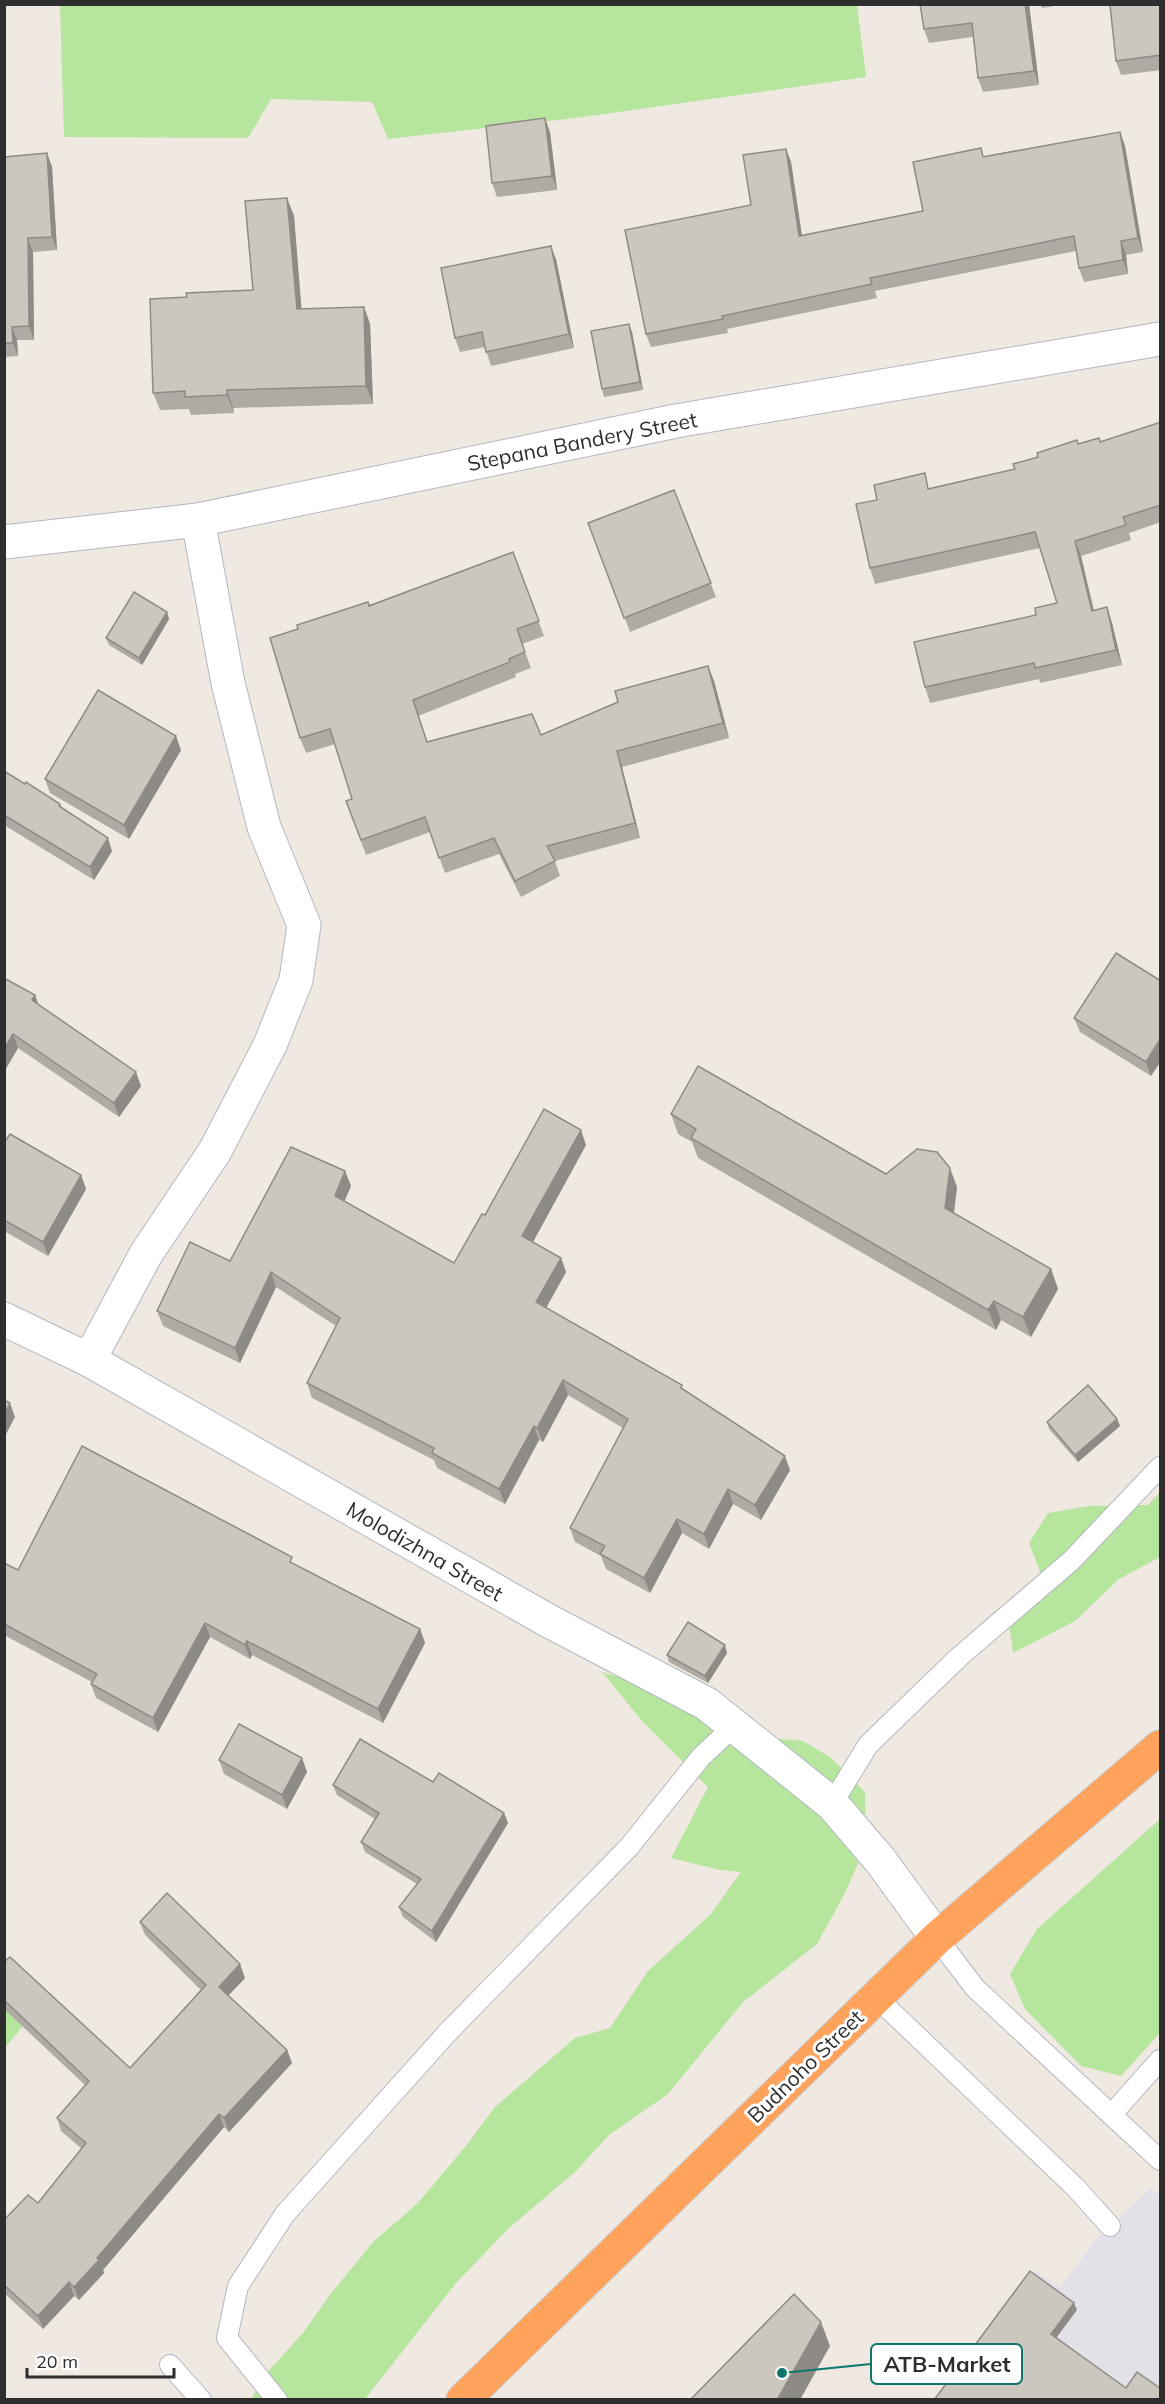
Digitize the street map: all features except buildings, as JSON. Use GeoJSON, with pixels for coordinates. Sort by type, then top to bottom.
{"type":"FeatureCollection","features":[{"type":"Feature","properties":{"kind":"highway","name":"Budnoho Street"},"geometry":{"type":"LineString","coordinates":[[463,2400],[937,1938],[1161,1747]]}},
{"type":"Feature","properties":{"kind":"street","name":"Stepana Bandery Street"},"geometry":{"type":"LineString","coordinates":[[4,542],[198,520],[676,421],[1161,339]]}},
{"type":"Feature","properties":{"kind":"street"},"geometry":{"type":"LineString","coordinates":[[89,1360],[146,1254],[215,1151],[270,1045],[297,980],[304,925],[264,827],[228,683],[198,520]]}},
{"type":"Feature","properties":{"kind":"street","name":"Molodizhna Street"},"geometry":{"type":"LineString","coordinates":[[4,1319],[89,1360],[547,1620],[708,1704],[832,1804],[880,1860],[937,1938]]}},
{"type":"Feature","properties":{"kind":"lane"},"geometry":{"type":"LineString","coordinates":[[832,1804],[868,1745],[959,1657],[1072,1560],[1161,1467]]}},
{"type":"Feature","properties":{"kind":"lane"},"geometry":{"type":"LineString","coordinates":[[277,2400],[227,2338],[238,2286],[285,2214],[448,2032],[629,1847],[701,1757],[735,1725]]}},
{"type":"Feature","properties":{"kind":"lane"},"geometry":{"type":"LineString","coordinates":[[937,1938],[975,1988],[1160,2158]]}},
{"type":"Feature","properties":{"kind":"lane"},"geometry":{"type":"LineString","coordinates":[[876,1997],[1076,2188],[1110,2226]]}},
{"type":"Feature","properties":{"kind":"lane"},"geometry":{"type":"LineString","coordinates":[[1111,2115],[1161,2060]]}},
{"type":"Feature","properties":{"kind":"lane"},"geometry":{"type":"LineString","coordinates":[[170,2365],[201,2400]]}},
{"type":"Feature","properties":{"kind":"shaded area"},"geometry":{"type":"Polygon","coordinates":[[[1151,2188],[1160,2196],[1160,2399],[938,2400],[1035,2270],[1060,2288],[1095,2240],[1151,2188]]]}},
{"type":"Feature","properties":{"kind":"green space"},"geometry":{"type":"Polygon","coordinates":[[[60,5],[857,5],[866,77],[576,118],[388,139],[372,102],[271,99],[248,138],[64,137],[60,5]]]}},
{"type":"Feature","properties":{"kind":"green space"},"geometry":{"type":"Polygon","coordinates":[[[1160,1492],[1160,1557],[1119,1579],[1075,1621],[1013,1653],[1009,1623],[1048,1592],[1029,1543],[1048,1513],[1090,1506],[1148,1505],[1160,1492]]]}},
{"type":"Feature","properties":{"kind":"green space"},"geometry":{"type":"Polygon","coordinates":[[[602,1672],[647,1686],[749,1736],[803,1741],[830,1757],[865,1792],[866,1845],[845,1893],[817,1944],[743,2002],[668,2094],[609,2135],[575,2172],[509,2228],[456,2283],[365,2399],[251,2400],[264,2376],[303,2333],[329,2296],[374,2241],[417,2204],[466,2146],[495,2107],[575,2038],[610,2028],[648,1971],[710,1915],[741,1872],[720,1870],[671,1858],[708,1787],[642,1721],[602,1672]]]}},
{"type":"Feature","properties":{"kind":"green space"},"geometry":{"type":"Polygon","coordinates":[[[1160,1819],[1160,2033],[1121,2076],[1081,2066],[1025,2009],[1010,1974],[1037,1929],[1160,1819]]]}},
{"type":"Feature","properties":{"kind":"green space"},"geometry":{"type":"Polygon","coordinates":[[[5,1983],[31,2016],[5,2048],[5,1983]]]}},
{"type":"Feature","properties":{"kind":"place","name":"ATB-Market"},"geometry":{"type":"Point","coordinates":[782,2373]}}]}
